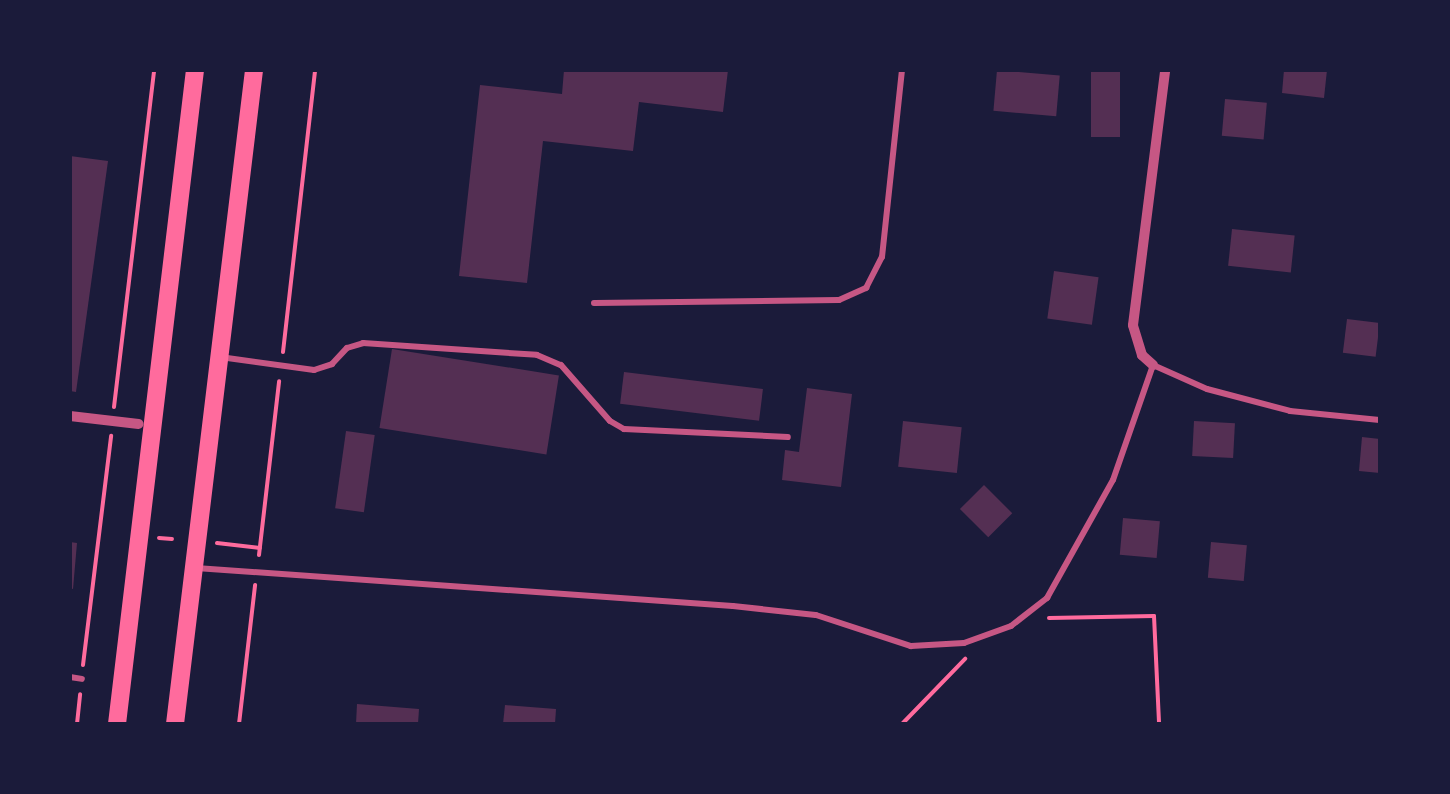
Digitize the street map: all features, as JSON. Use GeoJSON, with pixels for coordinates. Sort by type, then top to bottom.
{"type":"FeatureCollection","features":[{"type":"Feature","properties":{"kind":"main road"},"geometry":{"type":"LineString","coordinates":[[117,724],[194,70]]}},
{"type":"Feature","properties":{"kind":"main road"},"geometry":{"type":"LineString","coordinates":[[175,724],[254,70]]}},
{"type":"Feature","properties":{"kind":"street"},"geometry":{"type":"LineString","coordinates":[[1153,365],[1142,354],[1133,325],[1166,70]]}},
{"type":"Feature","properties":{"kind":"street"},"geometry":{"type":"LineString","coordinates":[[70,416],[139,424]]}},
{"type":"Feature","properties":{"kind":"lane"},"geometry":{"type":"LineString","coordinates":[[594,303],[839,300],[866,288],[882,257],[902,70]]}},
{"type":"Feature","properties":{"kind":"lane"},"geometry":{"type":"LineString","coordinates":[[220,358],[314,370],[332,364],[347,348],[364,344],[536,356],[560,365],[610,421],[624,430],[788,437]]}},
{"type":"Feature","properties":{"kind":"lane"},"geometry":{"type":"LineString","coordinates":[[194,568],[256,576],[732,606],[816,616],[911,646],[964,643],[1011,626],[1047,598],[1113,480],[1153,365],[1208,389],[1290,411],[1380,420]]}},
{"type":"Feature","properties":{"kind":"lane"},"geometry":{"type":"LineString","coordinates":[[70,678],[82,679]]}},
{"type":"Feature","properties":{"kind":"path"},"geometry":{"type":"LineString","coordinates":[[76,724],[154,70]]}},
{"type":"Feature","properties":{"kind":"path"},"geometry":{"type":"LineString","coordinates":[[239,724],[315,70]]}},
{"type":"Feature","properties":{"kind":"path"},"geometry":{"type":"LineString","coordinates":[[212,543],[260,548]]}},
{"type":"Feature","properties":{"kind":"path"},"geometry":{"type":"LineString","coordinates":[[1042,621],[1058,615],[1154,616],[1159,724]]}},
{"type":"Feature","properties":{"kind":"path"},"geometry":{"type":"LineString","coordinates":[[902,724],[971,653]]}},
{"type":"Feature","properties":{"kind":"building"},"geometry":{"type":"Polygon","coordinates":[[[564,70],[728,70],[723,112],[639,102],[633,151],[543,141],[527,283],[459,276],[480,85],[562,94],[564,70]]]}},
{"type":"Feature","properties":{"kind":"building"},"geometry":{"type":"Polygon","coordinates":[[[997,70],[1060,75],[1056,116],[993,111],[997,70]]]}},
{"type":"Feature","properties":{"kind":"building"},"geometry":{"type":"Polygon","coordinates":[[[1091,70],[1120,70],[1120,137],[1091,137],[1091,70]]]}},
{"type":"Feature","properties":{"kind":"building"},"geometry":{"type":"Polygon","coordinates":[[[1284,70],[1327,70],[1324,98],[1282,93],[1284,70]]]}},
{"type":"Feature","properties":{"kind":"building"},"geometry":{"type":"Polygon","coordinates":[[[1225,99],[1267,103],[1264,140],[1222,136],[1225,99]]]}},
{"type":"Feature","properties":{"kind":"building"},"geometry":{"type":"Polygon","coordinates":[[[70,156],[108,161],[76,392],[70,391],[70,156]]]}},
{"type":"Feature","properties":{"kind":"building"},"geometry":{"type":"Polygon","coordinates":[[[1232,229],[1295,236],[1291,272],[1228,266],[1232,229]]]}},
{"type":"Feature","properties":{"kind":"building"},"geometry":{"type":"Polygon","coordinates":[[[1054,271],[1099,277],[1092,325],[1047,319],[1054,271]]]}},
{"type":"Feature","properties":{"kind":"building"},"geometry":{"type":"Polygon","coordinates":[[[1347,319],[1380,323],[1376,357],[1343,353],[1347,319]]]}},
{"type":"Feature","properties":{"kind":"building"},"geometry":{"type":"Polygon","coordinates":[[[392,349],[559,375],[546,454],[379,428],[392,349]]]}},
{"type":"Feature","properties":{"kind":"building"},"geometry":{"type":"Polygon","coordinates":[[[624,372],[763,389],[759,421],[620,404],[624,372]]]}},
{"type":"Feature","properties":{"kind":"building"},"geometry":{"type":"Polygon","coordinates":[[[807,388],[852,394],[841,487],[782,480],[785,450],[799,452],[807,388]]]}},
{"type":"Feature","properties":{"kind":"building"},"geometry":{"type":"Polygon","coordinates":[[[903,421],[962,427],[957,473],[898,467],[903,421]]]}},
{"type":"Feature","properties":{"kind":"building"},"geometry":{"type":"Polygon","coordinates":[[[1194,421],[1235,423],[1233,458],[1192,456],[1194,421]]]}},
{"type":"Feature","properties":{"kind":"building"},"geometry":{"type":"Polygon","coordinates":[[[346,431],[375,435],[364,512],[335,508],[346,431]]]}},
{"type":"Feature","properties":{"kind":"building"},"geometry":{"type":"Polygon","coordinates":[[[1362,437],[1380,439],[1380,473],[1359,471],[1362,437]]]}},
{"type":"Feature","properties":{"kind":"building"},"geometry":{"type":"Polygon","coordinates":[[[984,485],[1012,513],[988,537],[960,509],[984,485]]]}},
{"type":"Feature","properties":{"kind":"building"},"geometry":{"type":"Polygon","coordinates":[[[1123,518],[1160,521],[1157,558],[1120,555],[1123,518]]]}},
{"type":"Feature","properties":{"kind":"building"},"geometry":{"type":"Polygon","coordinates":[[[70,542],[77,543],[73,589],[70,588],[70,542]]]}},
{"type":"Feature","properties":{"kind":"building"},"geometry":{"type":"Polygon","coordinates":[[[1211,542],[1247,545],[1244,581],[1208,578],[1211,542]]]}},
{"type":"Feature","properties":{"kind":"building"},"geometry":{"type":"Polygon","coordinates":[[[357,704],[419,709],[418,724],[356,724],[357,704]]]}},
{"type":"Feature","properties":{"kind":"building"},"geometry":{"type":"Polygon","coordinates":[[[505,705],[556,709],[555,724],[503,724],[505,705]]]}}]}
